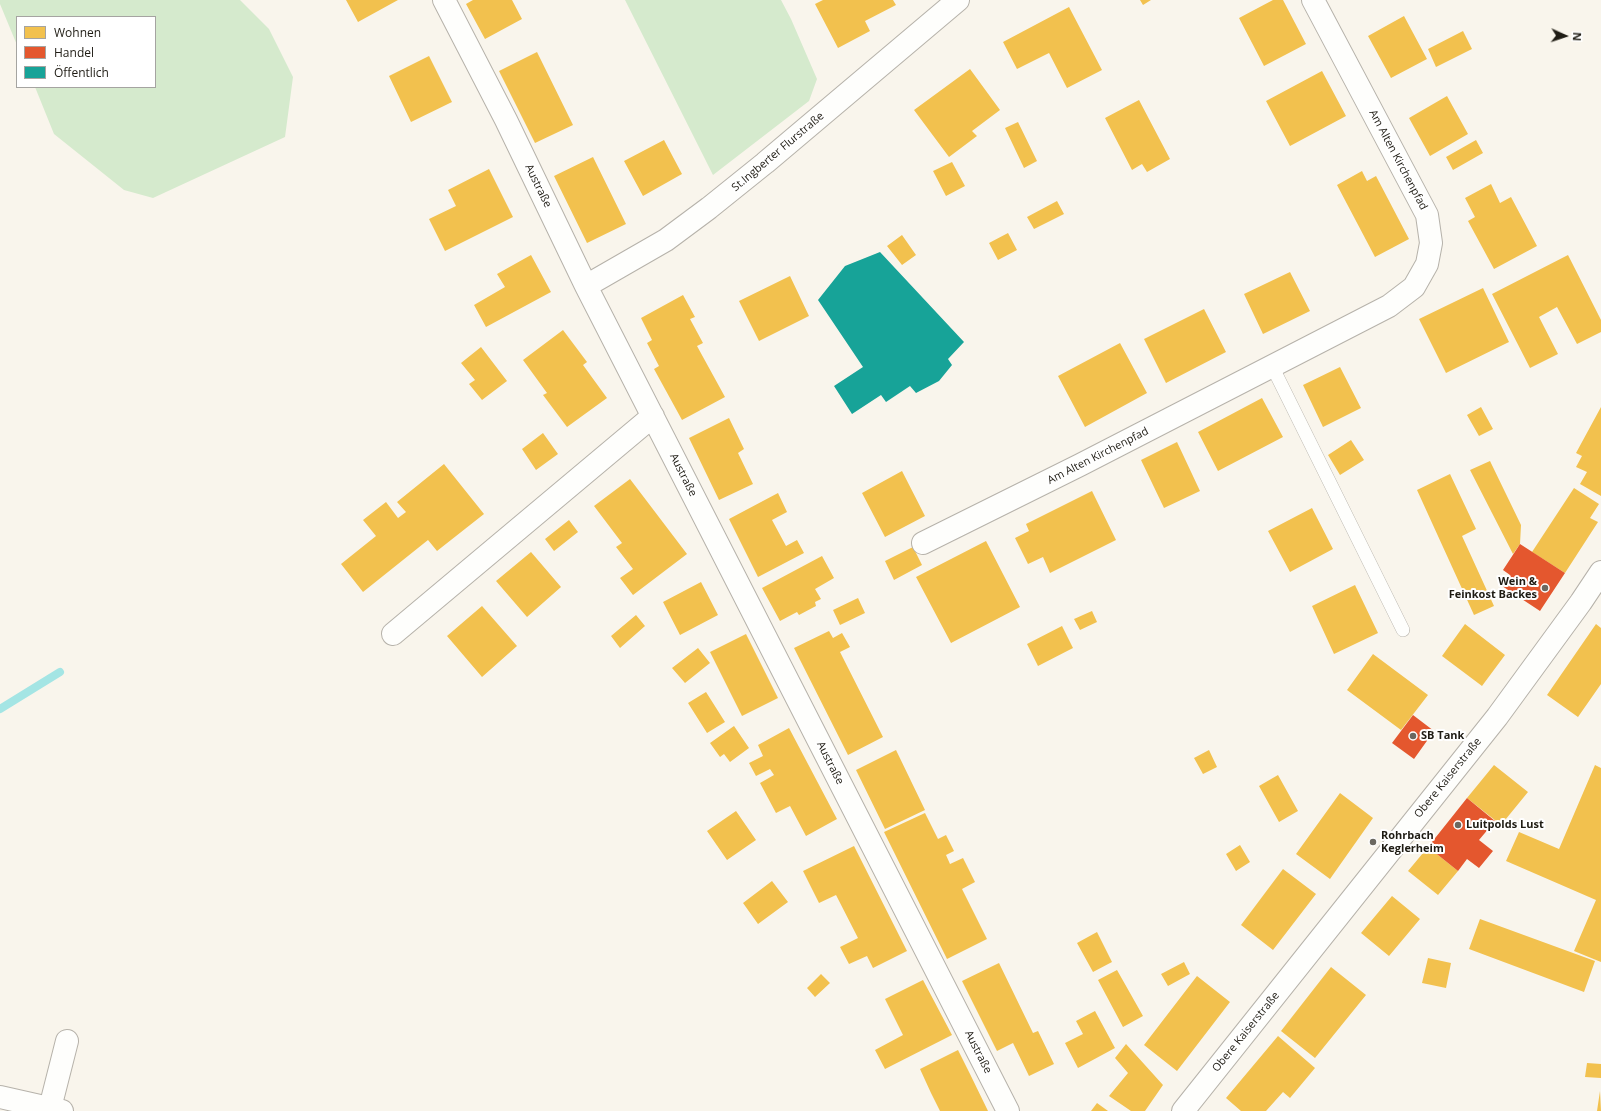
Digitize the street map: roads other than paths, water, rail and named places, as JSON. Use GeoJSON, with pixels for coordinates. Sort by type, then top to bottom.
{"type":"FeatureCollection","features":[{"type":"Feature","properties":{"kind":"street","name":"Austraße"},"geometry":{"type":"LineString","coordinates":[[444,0],[506,120],[586,286],[1008,1111]]}},
{"type":"Feature","properties":{"kind":"street","name":"St.Ingberter Flurstraße"},"geometry":{"type":"LineString","coordinates":[[586,286],[666,240],[709,208],[765,164],[958,0]]}},
{"type":"Feature","properties":{"kind":"street","name":"Am Alten Kirchenpfad"},"geometry":{"type":"LineString","coordinates":[[923,544],[1389,306],[1414,287],[1427,264],[1431,243],[1427,215],[1313,0]]}},
{"type":"Feature","properties":{"kind":"street"},"geometry":{"type":"LineString","coordinates":[[393,634],[653,416]]}},
{"type":"Feature","properties":{"kind":"street","name":"Obere Kaiserstraße"},"geometry":{"type":"LineString","coordinates":[[1184,1111],[1497,717],[1601,572]]}},
{"type":"Feature","properties":{"kind":"street"},"geometry":{"type":"LineString","coordinates":[[0,1097],[56,1109],[67,1041]]}},
{"type":"Feature","properties":{"kind":"lane"},"geometry":{"type":"LineString","coordinates":[[1272,366],[1403,630]]}},
{"type":"Feature","properties":{"kind":"waterway"},"geometry":{"type":"LineString","coordinates":[[0,709],[60,672]]}},
{"type":"Feature","properties":{"kind":"place","name":"Wein & Feinkost Backes"},"geometry":{"type":"Point","coordinates":[1545,588]}},
{"type":"Feature","properties":{"kind":"place","name":"SB Tank"},"geometry":{"type":"Point","coordinates":[1413,736]}},
{"type":"Feature","properties":{"kind":"place","name":"Luitpolds Lust"},"geometry":{"type":"Point","coordinates":[1458,825]}},
{"type":"Feature","properties":{"kind":"place","name":"Rohrbach Keglerheim"},"geometry":{"type":"Point","coordinates":[1373,842]}}]}
